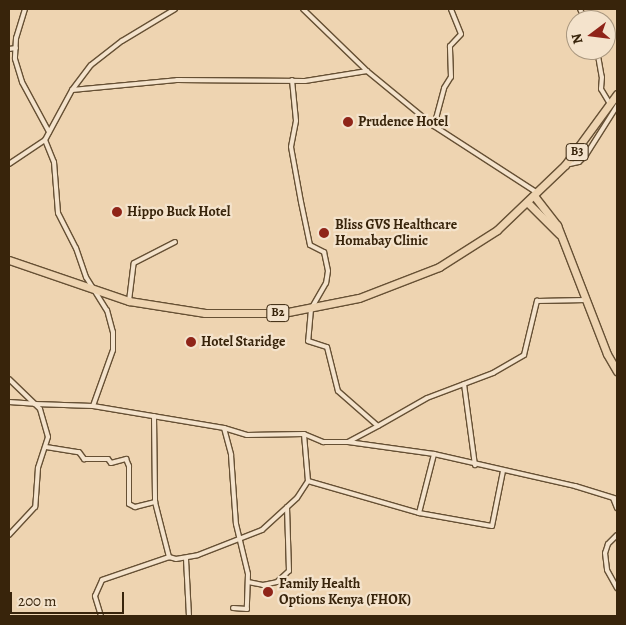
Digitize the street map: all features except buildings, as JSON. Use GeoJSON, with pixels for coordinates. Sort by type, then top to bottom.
{"type":"FeatureCollection","features":[{"type":"Feature","properties":{"kind":"highway","name":"B3"},"geometry":{"type":"LineString","coordinates":[[528,203],[565,165],[615,106],[617,94]]}},
{"type":"Feature","properties":{"kind":"highway"},"geometry":{"type":"LineString","coordinates":[[537,195],[554,220],[617,371]]}},
{"type":"Feature","properties":{"kind":"highway","name":"B2"},"geometry":{"type":"LineString","coordinates":[[9,260],[98,292],[129,301],[178,310],[230,315],[311,309],[385,290],[439,267],[497,230],[528,203]]}},
{"type":"Feature","properties":{"kind":"highway"},"geometry":{"type":"LineString","coordinates":[[528,203],[561,236]]}},
{"type":"Feature","properties":{"kind":"street"},"geometry":{"type":"LineString","coordinates":[[25,9],[16,38],[19,75],[49,132]]}},
{"type":"Feature","properties":{"kind":"street"},"geometry":{"type":"LineString","coordinates":[[9,164],[45,140],[72,90],[99,57],[175,9]]}},
{"type":"Feature","properties":{"kind":"street"},"geometry":{"type":"LineString","coordinates":[[302,9],[368,71],[434,126],[537,195]]}},
{"type":"Feature","properties":{"kind":"street"},"geometry":{"type":"LineString","coordinates":[[434,126],[444,88],[451,77],[450,46],[461,34],[451,9]]}},
{"type":"Feature","properties":{"kind":"street"},"geometry":{"type":"LineString","coordinates":[[9,49],[16,48]]}},
{"type":"Feature","properties":{"kind":"street"},"geometry":{"type":"LineString","coordinates":[[599,60],[602,77],[601,89],[615,106]]}},
{"type":"Feature","properties":{"kind":"street"},"geometry":{"type":"LineString","coordinates":[[72,90],[178,80],[333,78],[368,71]]}},
{"type":"Feature","properties":{"kind":"street"},"geometry":{"type":"LineString","coordinates":[[292,80],[296,121],[291,146],[301,202],[310,245],[324,252],[328,271],[326,282],[311,309],[308,341],[328,350],[338,391],[378,426]]}},
{"type":"Feature","properties":{"kind":"street"},"geometry":{"type":"LineString","coordinates":[[45,140],[54,162],[58,213],[76,248],[86,277],[98,292],[113,332],[114,346],[93,406]]}},
{"type":"Feature","properties":{"kind":"street"},"geometry":{"type":"LineString","coordinates":[[129,301],[134,263],[175,242]]}},
{"type":"Feature","properties":{"kind":"street"},"geometry":{"type":"LineString","coordinates":[[348,442],[427,398],[493,373],[524,355],[537,301],[586,300]]}},
{"type":"Feature","properties":{"kind":"street"},"geometry":{"type":"LineString","coordinates":[[9,379],[40,409],[47,431],[46,447],[38,468],[35,507],[9,535]]}},
{"type":"Feature","properties":{"kind":"street"},"geometry":{"type":"LineString","coordinates":[[464,384],[475,465]]}},
{"type":"Feature","properties":{"kind":"street"},"geometry":{"type":"LineString","coordinates":[[9,402],[93,406],[224,428],[247,435],[304,434],[323,442],[348,442],[434,454],[615,499],[617,508]]}},
{"type":"Feature","properties":{"kind":"street"},"geometry":{"type":"LineString","coordinates":[[154,416],[155,502],[169,557]]}},
{"type":"Feature","properties":{"kind":"street"},"geometry":{"type":"LineString","coordinates":[[224,428],[229,444],[233,502],[248,582],[247,609],[233,608]]}},
{"type":"Feature","properties":{"kind":"street"},"geometry":{"type":"LineString","coordinates":[[101,616],[95,596],[102,580],[169,557],[186,559],[262,530],[305,490],[308,481],[304,434]]}},
{"type":"Feature","properties":{"kind":"street"},"geometry":{"type":"LineString","coordinates":[[46,447],[80,452],[84,459],[108,459],[111,463],[126,459],[129,466],[129,504],[135,507],[155,502]]}},
{"type":"Feature","properties":{"kind":"street"},"geometry":{"type":"LineString","coordinates":[[419,513],[434,454]]}},
{"type":"Feature","properties":{"kind":"street"},"geometry":{"type":"LineString","coordinates":[[308,481],[419,513],[492,526],[503,471]]}},
{"type":"Feature","properties":{"kind":"street"},"geometry":{"type":"LineString","coordinates":[[248,582],[263,585],[276,582],[289,571],[287,507]]}},
{"type":"Feature","properties":{"kind":"street"},"geometry":{"type":"LineString","coordinates":[[617,535],[608,544],[605,553],[607,570],[617,588]]}},
{"type":"Feature","properties":{"kind":"street"},"geometry":{"type":"LineString","coordinates":[[186,559],[189,616]]}},
{"type":"Feature","properties":{"kind":"place","name":"Prudence Hotel"},"geometry":{"type":"Point","coordinates":[348,122]}},
{"type":"Feature","properties":{"kind":"place","name":"Hippo Buck Hotel"},"geometry":{"type":"Point","coordinates":[117,212]}},
{"type":"Feature","properties":{"kind":"place","name":"Bliss GVS Healthcare Homabay Clinic"},"geometry":{"type":"Point","coordinates":[324,233]}},
{"type":"Feature","properties":{"kind":"place","name":"Hotel Staridge"},"geometry":{"type":"Point","coordinates":[191,342]}},
{"type":"Feature","properties":{"kind":"place","name":"Family Health Options Kenya (FHOK)"},"geometry":{"type":"Point","coordinates":[268,592]}}]}
